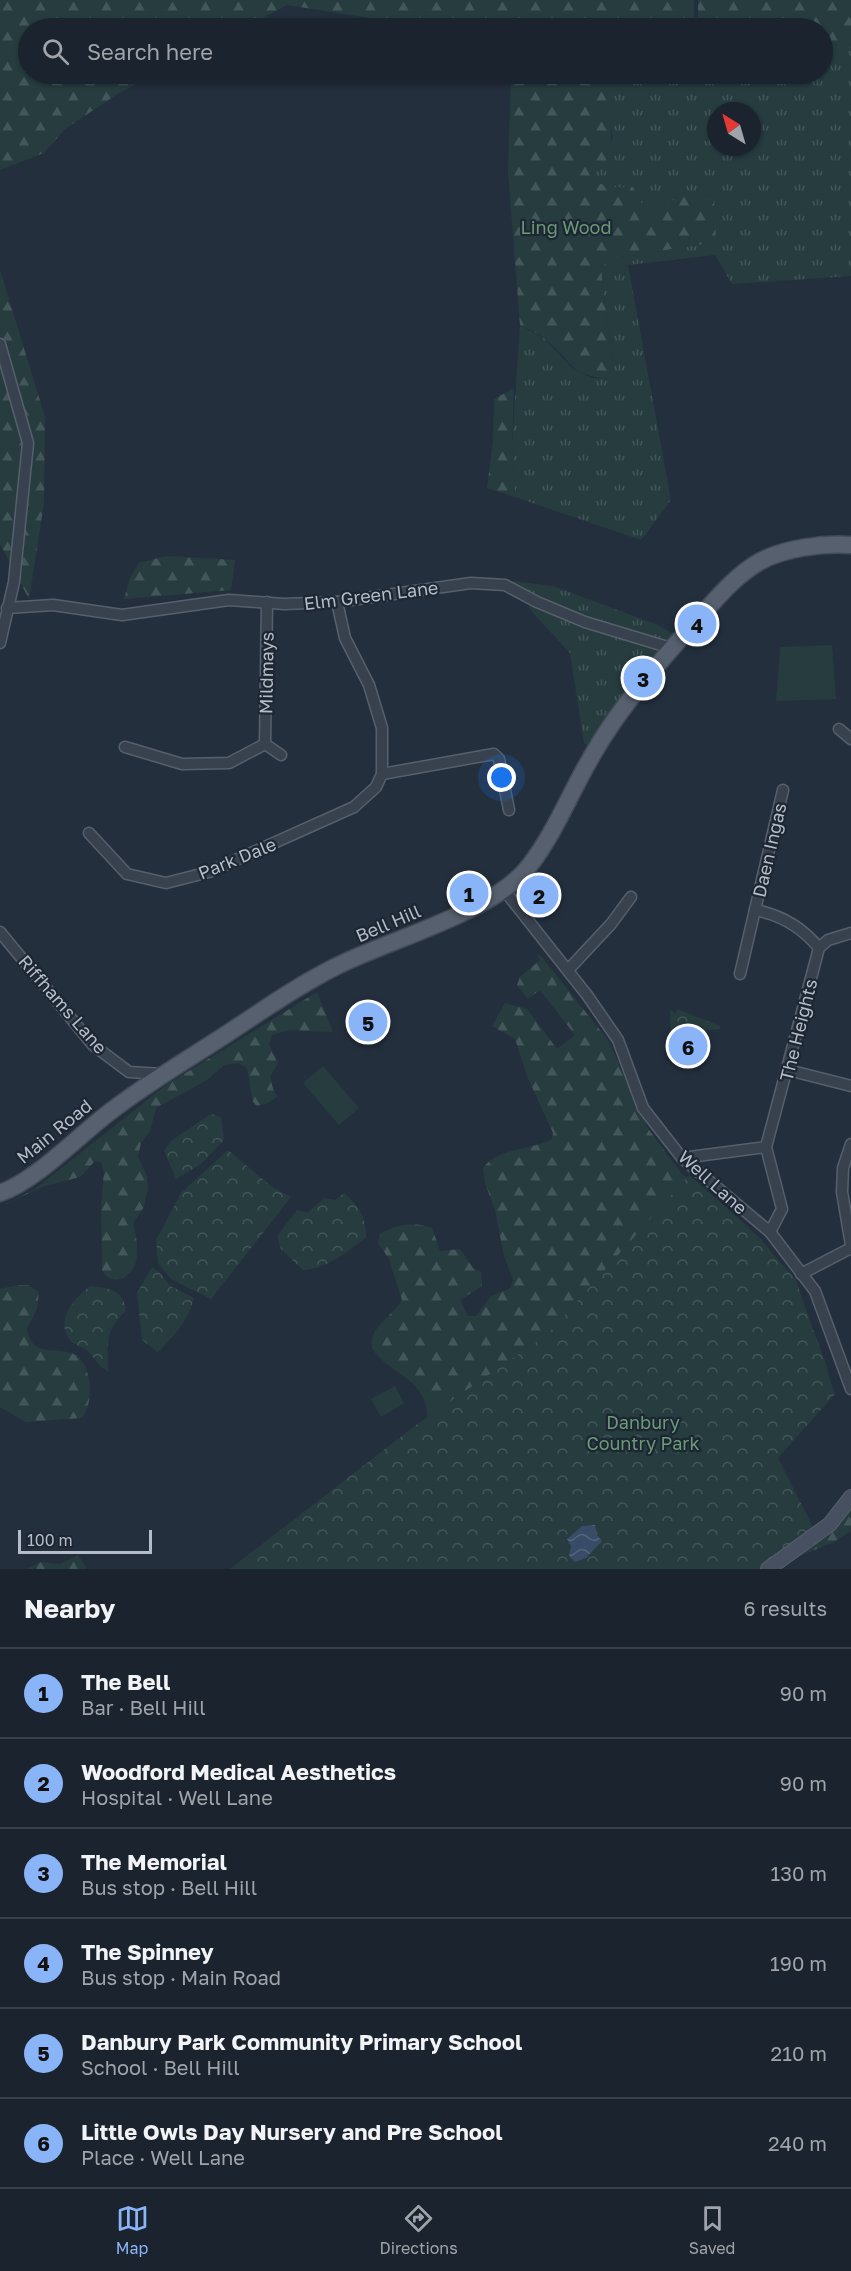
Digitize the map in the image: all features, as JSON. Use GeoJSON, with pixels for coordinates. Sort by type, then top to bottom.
{"type":"FeatureCollection","features":[{"type":"Feature","properties":{"kind":"main road"},"geometry":{"type":"LineString","coordinates":[[671,648],[734,581],[760,561],[815,546],[851,545]]}},
{"type":"Feature","properties":{"kind":"main road","name":"Bell Hill"},"geometry":{"type":"LineString","coordinates":[[132,1096],[295,989],[336,966],[422,931],[504,890],[528,868],[546,842],[594,752],[671,648]]}},
{"type":"Feature","properties":{"kind":"main road","name":"Main Road"},"geometry":{"type":"LineString","coordinates":[[0,1193],[24,1180],[132,1096]]}},
{"type":"Feature","properties":{"kind":"street"},"geometry":{"type":"LineString","coordinates":[[0,344],[28,443],[14,582],[0,643]]}},
{"type":"Feature","properties":{"kind":"street"},"geometry":{"type":"LineString","coordinates":[[14,582],[24,608]]}},
{"type":"Feature","properties":{"kind":"street","name":"Elm Green Lane"},"geometry":{"type":"LineString","coordinates":[[7,608],[53,605],[122,615],[186,604],[229,600],[284,604],[337,602],[471,583],[505,585],[544,606],[585,622],[671,648]]}},
{"type":"Feature","properties":{"kind":"street","name":"Mildmays"},"geometry":{"type":"LineString","coordinates":[[265,744],[267,602]]}},
{"type":"Feature","properties":{"kind":"street"},"geometry":{"type":"LineString","coordinates":[[337,602],[345,638],[369,685],[382,728],[381,774],[494,754],[499,759],[509,810]]}},
{"type":"Feature","properties":{"kind":"street"},"geometry":{"type":"LineString","coordinates":[[838,729],[851,739]]}},
{"type":"Feature","properties":{"kind":"street"},"geometry":{"type":"LineString","coordinates":[[124,747],[182,764],[229,763],[265,744],[281,755]]}},
{"type":"Feature","properties":{"kind":"street","name":"Park Dale"},"geometry":{"type":"LineString","coordinates":[[89,832],[127,874],[166,883],[209,872],[354,807],[376,787],[381,774]]}},
{"type":"Feature","properties":{"kind":"street","name":"Daen Ingas"},"geometry":{"type":"LineString","coordinates":[[740,974],[783,790]]}},
{"type":"Feature","properties":{"kind":"street","name":"Well Lane"},"geometry":{"type":"LineString","coordinates":[[504,890],[568,970],[618,1040],[643,1108],[682,1158],[770,1232],[815,1291],[851,1389]]}},
{"type":"Feature","properties":{"kind":"street"},"geometry":{"type":"LineString","coordinates":[[568,970],[597,941],[631,897]]}},
{"type":"Feature","properties":{"kind":"street","name":"Daen Ingas"},"geometry":{"type":"LineString","coordinates":[[755,910],[783,918],[807,935],[819,948]]}},
{"type":"Feature","properties":{"kind":"street","name":"Riffhams Lane"},"geometry":{"type":"LineString","coordinates":[[0,932],[93,1045],[129,1072]]}},
{"type":"Feature","properties":{"kind":"street"},"geometry":{"type":"LineString","coordinates":[[819,948],[828,940],[851,933]]}},
{"type":"Feature","properties":{"kind":"street","name":"The Heights"},"geometry":{"type":"LineString","coordinates":[[766,1147],[819,948]]}},
{"type":"Feature","properties":{"kind":"street"},"geometry":{"type":"LineString","coordinates":[[788,1070],[851,1086]]}},
{"type":"Feature","properties":{"kind":"street"},"geometry":{"type":"LineString","coordinates":[[132,1096],[129,1072],[165,1074]]}},
{"type":"Feature","properties":{"kind":"street"},"geometry":{"type":"LineString","coordinates":[[801,1274],[851,1247],[842,1191],[843,1168],[851,1144]]}},
{"type":"Feature","properties":{"kind":"street"},"geometry":{"type":"LineString","coordinates":[[682,1158],[766,1147],[782,1209],[770,1232]]}},
{"type":"Feature","properties":{"kind":"street"},"geometry":{"type":"LineString","coordinates":[[768,1569],[830,1524],[851,1497]]}},
{"type":"Feature","properties":{"kind":"green space"},"geometry":{"type":"Polygon","coordinates":[[[0,0],[694,0],[694,18],[370,18],[287,5],[262,18],[18,18],[18,84],[137,84],[65,129],[44,153],[0,170],[0,0]]]}},
{"type":"Feature","properties":{"kind":"green space"},"geometry":{"type":"Polygon","coordinates":[[[698,0],[851,0],[851,48],[833,45],[833,18],[698,18],[698,0]]]}},
{"type":"Feature","properties":{"kind":"green space"},"geometry":{"type":"Polygon","coordinates":[[[833,45],[851,48],[851,276],[732,284],[715,255],[628,265],[671,500],[641,540],[515,497],[512,444],[520,325],[545,339],[571,367],[591,378],[614,379],[601,269],[609,259],[716,242],[684,197],[651,207],[642,204],[633,187],[607,187],[587,177],[613,138],[608,107],[608,84],[833,84],[833,45]]]}},
{"type":"Feature","properties":{"kind":"green space","name":"Ling Wood"},"geometry":{"type":"Polygon","coordinates":[[[511,84],[609,84],[610,150],[603,167],[588,177],[607,187],[633,187],[642,204],[651,207],[684,197],[714,200],[716,242],[609,259],[601,269],[614,379],[580,372],[542,337],[520,325],[508,171],[511,84]]]}},
{"type":"Feature","properties":{"kind":"green space"},"geometry":{"type":"Polygon","coordinates":[[[0,270],[45,417],[44,503],[29,599],[0,544],[0,270]]]}},
{"type":"Feature","properties":{"kind":"green space"},"geometry":{"type":"Polygon","coordinates":[[[514,388],[512,444],[515,497],[487,488],[493,441],[494,399],[514,388]]]}},
{"type":"Feature","properties":{"kind":"green space"},"geometry":{"type":"Polygon","coordinates":[[[166,556],[235,560],[231,590],[124,599],[130,578],[139,563],[166,556]]]}},
{"type":"Feature","properties":{"kind":"green space"},"geometry":{"type":"Polygon","coordinates":[[[513,581],[553,586],[658,625],[673,634],[587,745],[584,743],[570,653],[533,613],[513,581]]]}},
{"type":"Feature","properties":{"kind":"green space"},"geometry":{"type":"Polygon","coordinates":[[[832,645],[836,699],[776,701],[780,647],[832,645]]]}},
{"type":"Feature","properties":{"kind":"green space"},"geometry":{"type":"Polygon","coordinates":[[[536,954],[541,956],[608,1040],[647,1127],[681,1173],[760,1238],[793,1279],[828,1369],[730,1446],[427,1424],[427,1409],[417,1388],[373,1350],[373,1336],[376,1330],[402,1300],[389,1259],[378,1243],[380,1234],[386,1231],[405,1225],[425,1226],[432,1228],[440,1251],[460,1249],[473,1268],[481,1272],[482,1286],[460,1300],[468,1316],[476,1316],[491,1296],[511,1288],[513,1280],[504,1256],[495,1210],[485,1183],[483,1168],[497,1156],[552,1139],[553,1133],[527,1076],[515,1039],[492,1026],[505,1003],[527,1009],[557,1049],[575,1035],[540,990],[528,999],[517,985],[520,977],[540,960],[536,954]]]}},
{"type":"Feature","properties":{"kind":"green space"},"geometry":{"type":"Polygon","coordinates":[[[317,992],[333,1032],[289,1030],[272,1035],[269,1045],[278,1063],[270,1077],[274,1092],[278,1096],[268,1103],[257,1106],[253,1102],[247,1068],[239,1063],[224,1065],[207,1080],[156,1108],[150,1131],[141,1143],[138,1157],[147,1176],[148,1188],[144,1207],[133,1223],[137,1256],[127,1276],[114,1279],[107,1277],[102,1271],[101,1205],[104,1172],[101,1162],[95,1161],[80,1177],[42,1187],[0,1207],[35,1189],[166,1085],[317,992]]]}},
{"type":"Feature","properties":{"kind":"green space"},"geometry":{"type":"Polygon","coordinates":[[[677,1009],[720,1026],[720,1029],[706,1030],[706,1035],[681,1036],[681,1033],[673,1033],[671,1036],[670,1010],[676,1013],[677,1009]]]}},
{"type":"Feature","properties":{"kind":"green space"},"geometry":{"type":"Polygon","coordinates":[[[323,1066],[359,1108],[339,1125],[303,1083],[323,1066]]]}},
{"type":"Feature","properties":{"kind":"green space"},"geometry":{"type":"Polygon","coordinates":[[[211,1114],[221,1117],[224,1140],[201,1164],[176,1179],[164,1151],[171,1141],[211,1114]]]}},
{"type":"Feature","properties":{"kind":"green space"},"geometry":{"type":"Polygon","coordinates":[[[228,1150],[272,1187],[291,1197],[211,1299],[171,1279],[158,1263],[156,1240],[181,1193],[228,1150]]]}},
{"type":"Feature","properties":{"kind":"green space","name":"Danbury Country Park"},"geometry":{"type":"Polygon","coordinates":[[[689,1175],[746,1225],[796,1280],[835,1394],[778,1458],[814,1529],[760,1569],[230,1569],[416,1425],[548,1334],[689,1175]]]}},
{"type":"Feature","properties":{"kind":"green space"},"geometry":{"type":"Polygon","coordinates":[[[344,1193],[361,1213],[366,1238],[328,1263],[303,1270],[281,1249],[277,1236],[297,1210],[307,1213],[325,1198],[335,1200],[344,1193]]]}},
{"type":"Feature","properties":{"kind":"green space"},"geometry":{"type":"Polygon","coordinates":[[[152,1267],[170,1286],[194,1298],[184,1321],[158,1352],[142,1340],[137,1293],[152,1267]]]}},
{"type":"Feature","properties":{"kind":"green space"},"geometry":{"type":"Polygon","coordinates":[[[28,1285],[39,1292],[37,1309],[27,1329],[30,1339],[41,1348],[63,1351],[77,1356],[86,1368],[90,1395],[86,1412],[82,1418],[26,1422],[0,1407],[0,1289],[28,1285]]]}},
{"type":"Feature","properties":{"kind":"green space"},"geometry":{"type":"Polygon","coordinates":[[[90,1286],[115,1291],[125,1304],[126,1311],[114,1325],[109,1338],[108,1371],[99,1365],[88,1351],[71,1341],[64,1326],[68,1310],[90,1286]]]}},
{"type":"Feature","properties":{"kind":"green space"},"geometry":{"type":"Polygon","coordinates":[[[395,1386],[404,1403],[381,1417],[371,1399],[395,1386]]]}},
{"type":"Feature","properties":{"kind":"green space"},"geometry":{"type":"Polygon","coordinates":[[[851,1503],[851,1531],[834,1542],[769,1569],[842,1522],[851,1503]]]}},
{"type":"Feature","properties":{"kind":"green space"},"geometry":{"type":"Polygon","coordinates":[[[78,1555],[87,1569],[26,1569],[41,1562],[60,1564],[78,1555]]]}},
{"type":"Feature","properties":{"kind":"water"},"geometry":{"type":"Polygon","coordinates":[[[595,1525],[597,1535],[602,1541],[586,1558],[575,1562],[569,1556],[571,1546],[567,1539],[582,1526],[595,1525]]]}},
{"type":"Feature","properties":{"kind":"place","name":"The Spinney"},"geometry":{"type":"Point","coordinates":[697,624]}},
{"type":"Feature","properties":{"kind":"place","name":"The Memorial"},"geometry":{"type":"Point","coordinates":[643,678]}},
{"type":"Feature","properties":{"kind":"place","name":"The Bell"},"geometry":{"type":"Point","coordinates":[469,893]}},
{"type":"Feature","properties":{"kind":"place","name":"Woodford Medical Aesthetics"},"geometry":{"type":"Point","coordinates":[539,895]}},
{"type":"Feature","properties":{"kind":"place","name":"Danbury Park Community Primary School"},"geometry":{"type":"Point","coordinates":[368,1022]}},
{"type":"Feature","properties":{"kind":"place","name":"Little Owls Day Nursery and Pre School"},"geometry":{"type":"Point","coordinates":[688,1046]}}]}
